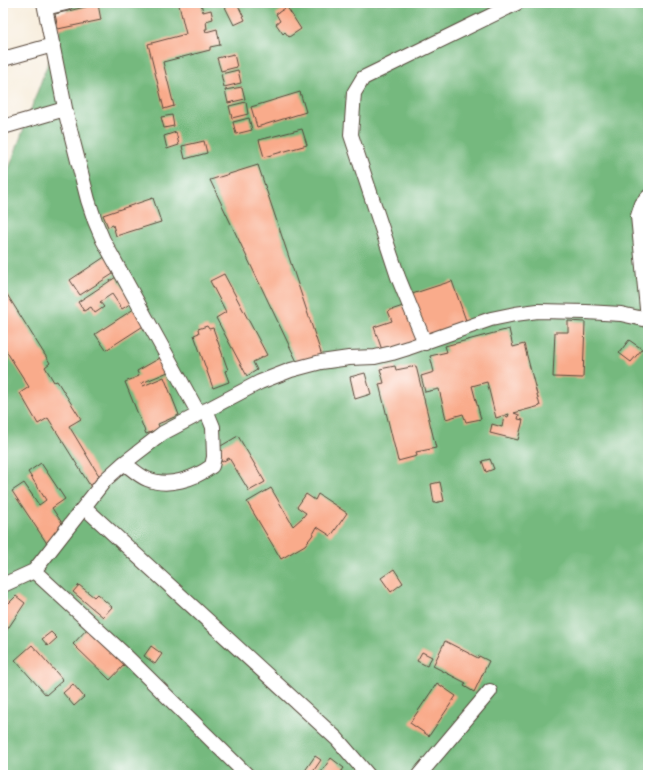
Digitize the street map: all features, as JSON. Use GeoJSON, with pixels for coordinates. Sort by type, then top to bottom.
{"type":"FeatureCollection","features":[{"type":"Feature","properties":{"kind":"street"},"geometry":{"type":"LineString","coordinates":[[66,3],[45,6],[66,109],[88,200],[95,221],[100,234],[213,427],[214,457],[212,466],[202,473],[185,480],[161,484],[146,479],[124,463]]}},
{"type":"Feature","properties":{"kind":"street"},"geometry":{"type":"LineString","coordinates":[[424,343],[398,277],[350,135],[354,93],[363,78],[517,3]]}},
{"type":"Feature","properties":{"kind":"street"},"geometry":{"type":"LineString","coordinates":[[3,59],[53,45]]}},
{"type":"Feature","properties":{"kind":"street"},"geometry":{"type":"LineString","coordinates":[[3,127],[66,109]]}},
{"type":"Feature","properties":{"kind":"street"},"geometry":{"type":"LineString","coordinates":[[3,585],[34,570],[105,480],[124,463],[163,433],[260,382],[291,370],[321,362],[392,353],[491,319],[515,314],[538,311],[586,312],[621,314],[648,319],[638,216],[642,204],[648,197]]}},
{"type":"Feature","properties":{"kind":"street"},"geometry":{"type":"LineString","coordinates":[[84,507],[337,739],[368,775]]}},
{"type":"Feature","properties":{"kind":"street"},"geometry":{"type":"LineString","coordinates":[[34,570],[124,654],[247,775]]}},
{"type":"Feature","properties":{"kind":"street"},"geometry":{"type":"LineString","coordinates":[[419,775],[490,691]]}},
{"type":"Feature","properties":{"kind":"green space"},"geometry":{"type":"Polygon","coordinates":[[[70,3],[648,3],[648,775],[3,775],[3,185],[70,3]]]}},
{"type":"Feature","properties":{"kind":"building"},"geometry":{"type":"Polygon","coordinates":[[[185,3],[201,3],[203,12],[211,10],[213,19],[206,21],[207,29],[205,29],[206,32],[217,29],[220,45],[210,47],[210,50],[163,62],[174,106],[164,109],[148,44],[186,34],[179,5],[185,3]]]}},
{"type":"Feature","properties":{"kind":"building"},"geometry":{"type":"Polygon","coordinates":[[[237,3],[245,20],[234,25],[225,7],[237,3]]]}},
{"type":"Feature","properties":{"kind":"building"},"geometry":{"type":"Polygon","coordinates":[[[98,4],[101,20],[58,29],[55,14],[98,4]]]}},
{"type":"Feature","properties":{"kind":"building"},"geometry":{"type":"Polygon","coordinates":[[[287,7],[301,29],[289,37],[285,32],[283,34],[276,24],[280,21],[276,14],[287,7]]]}},
{"type":"Feature","properties":{"kind":"building"},"geometry":{"type":"Polygon","coordinates":[[[234,54],[237,67],[221,71],[217,58],[234,54]]]}},
{"type":"Feature","properties":{"kind":"building"},"geometry":{"type":"Polygon","coordinates":[[[238,70],[241,83],[224,87],[221,74],[238,70]]]}},
{"type":"Feature","properties":{"kind":"building"},"geometry":{"type":"Polygon","coordinates":[[[242,87],[245,99],[228,103],[225,90],[242,87]]]}},
{"type":"Feature","properties":{"kind":"building"},"geometry":{"type":"Polygon","coordinates":[[[300,92],[306,112],[257,127],[251,107],[300,92]]]}},
{"type":"Feature","properties":{"kind":"building"},"geometry":{"type":"Polygon","coordinates":[[[246,102],[248,114],[232,118],[229,106],[246,102]]]}},
{"type":"Feature","properties":{"kind":"building"},"geometry":{"type":"Polygon","coordinates":[[[172,115],[174,126],[164,128],[161,117],[172,115]]]}},
{"type":"Feature","properties":{"kind":"building"},"geometry":{"type":"Polygon","coordinates":[[[249,118],[252,130],[236,134],[233,122],[249,118]]]}},
{"type":"Feature","properties":{"kind":"building"},"geometry":{"type":"Polygon","coordinates":[[[302,129],[307,145],[264,157],[259,140],[302,129]]]}},
{"type":"Feature","properties":{"kind":"building"},"geometry":{"type":"Polygon","coordinates":[[[176,132],[179,145],[167,149],[164,136],[176,132]]]}},
{"type":"Feature","properties":{"kind":"building"},"geometry":{"type":"Polygon","coordinates":[[[204,141],[207,153],[185,159],[182,146],[204,141]]]}},
{"type":"Feature","properties":{"kind":"building"},"geometry":{"type":"Polygon","coordinates":[[[258,165],[323,359],[299,366],[210,180],[258,165]]]}},
{"type":"Feature","properties":{"kind":"building"},"geometry":{"type":"Polygon","coordinates":[[[153,198],[161,222],[116,236],[113,225],[108,227],[103,215],[153,198]]]}},
{"type":"Feature","properties":{"kind":"building"},"geometry":{"type":"Polygon","coordinates":[[[106,256],[116,272],[80,295],[70,280],[106,256]]]}},
{"type":"Feature","properties":{"kind":"building"},"geometry":{"type":"Polygon","coordinates":[[[224,274],[267,355],[253,362],[257,370],[247,376],[216,318],[226,312],[210,281],[224,274]]]}},
{"type":"Feature","properties":{"kind":"building"},"geometry":{"type":"Polygon","coordinates":[[[116,277],[133,302],[122,309],[112,294],[100,302],[104,307],[95,313],[91,307],[84,311],[78,302],[116,277]]]}},
{"type":"Feature","properties":{"kind":"building"},"geometry":{"type":"Polygon","coordinates":[[[452,281],[468,326],[427,339],[412,294],[452,281]]]}},
{"type":"Feature","properties":{"kind":"building"},"geometry":{"type":"Polygon","coordinates":[[[3,288],[50,363],[45,367],[54,382],[57,381],[81,419],[69,426],[103,480],[94,492],[48,418],[38,424],[20,393],[29,387],[3,346],[3,288]]]}},
{"type":"Feature","properties":{"kind":"building"},"geometry":{"type":"Polygon","coordinates":[[[406,305],[418,341],[383,353],[374,327],[392,321],[388,311],[406,305]]]}},
{"type":"Feature","properties":{"kind":"building"},"geometry":{"type":"Polygon","coordinates":[[[137,307],[148,323],[106,350],[95,334],[137,307]]]}},
{"type":"Feature","properties":{"kind":"building"},"geometry":{"type":"Polygon","coordinates":[[[568,321],[585,322],[583,378],[553,377],[555,332],[568,332],[568,321]]]}},
{"type":"Feature","properties":{"kind":"building"},"geometry":{"type":"Polygon","coordinates":[[[207,326],[209,329],[213,328],[228,370],[225,371],[229,382],[213,388],[194,335],[199,333],[198,329],[207,326]]]}},
{"type":"Feature","properties":{"kind":"building"},"geometry":{"type":"Polygon","coordinates":[[[509,329],[513,347],[524,344],[540,406],[514,413],[519,415],[518,419],[523,420],[518,440],[490,433],[492,424],[502,427],[504,416],[508,417],[509,414],[496,418],[487,382],[472,386],[481,419],[466,422],[463,414],[446,419],[439,389],[425,392],[421,376],[434,372],[430,356],[447,352],[445,346],[509,329]]]}},
{"type":"Feature","properties":{"kind":"building"},"geometry":{"type":"Polygon","coordinates":[[[629,340],[642,349],[631,362],[619,353],[629,340]]]}},
{"type":"Feature","properties":{"kind":"building"},"geometry":{"type":"Polygon","coordinates":[[[160,358],[168,372],[142,383],[143,386],[164,377],[179,415],[158,424],[160,429],[146,434],[125,382],[139,376],[137,371],[160,358]]]}},
{"type":"Feature","properties":{"kind":"building"},"geometry":{"type":"Polygon","coordinates":[[[395,366],[396,370],[416,366],[436,448],[416,452],[417,456],[398,461],[379,384],[384,383],[380,369],[395,366]]]}},
{"type":"Feature","properties":{"kind":"building"},"geometry":{"type":"Polygon","coordinates":[[[365,373],[371,394],[355,399],[350,377],[365,373]]]}},
{"type":"Feature","properties":{"kind":"building"},"geometry":{"type":"Polygon","coordinates":[[[238,436],[265,482],[249,491],[229,458],[222,462],[214,450],[238,436]]]}},
{"type":"Feature","properties":{"kind":"building"},"geometry":{"type":"Polygon","coordinates":[[[490,459],[494,469],[486,472],[482,461],[490,459]]]}},
{"type":"Feature","properties":{"kind":"building"},"geometry":{"type":"Polygon","coordinates":[[[41,463],[65,499],[52,508],[62,523],[50,548],[12,491],[24,483],[39,505],[46,500],[28,472],[41,463]]]}},
{"type":"Feature","properties":{"kind":"building"},"geometry":{"type":"Polygon","coordinates":[[[440,482],[444,501],[434,503],[431,484],[440,482]]]}},
{"type":"Feature","properties":{"kind":"building"},"geometry":{"type":"Polygon","coordinates":[[[271,488],[293,526],[306,513],[297,507],[306,494],[315,500],[318,494],[347,513],[331,536],[317,527],[305,545],[281,559],[247,502],[271,488]]]}},
{"type":"Feature","properties":{"kind":"building"},"geometry":{"type":"Polygon","coordinates":[[[394,569],[403,583],[391,592],[381,578],[394,569]]]}},
{"type":"Feature","properties":{"kind":"building"},"geometry":{"type":"Polygon","coordinates":[[[79,585],[94,597],[97,594],[112,607],[103,617],[73,592],[79,585]]]}},
{"type":"Feature","properties":{"kind":"building"},"geometry":{"type":"Polygon","coordinates":[[[16,596],[25,603],[3,636],[3,601],[5,599],[9,603],[16,596]]]}},
{"type":"Feature","properties":{"kind":"building"},"geometry":{"type":"Polygon","coordinates":[[[88,628],[125,664],[110,680],[73,644],[88,628]]]}},
{"type":"Feature","properties":{"kind":"building"},"geometry":{"type":"Polygon","coordinates":[[[51,632],[57,638],[48,646],[42,639],[51,632]]]}},
{"type":"Feature","properties":{"kind":"building"},"geometry":{"type":"Polygon","coordinates":[[[445,641],[478,658],[479,656],[489,661],[474,692],[464,686],[466,683],[433,666],[445,641]]]}},
{"type":"Feature","properties":{"kind":"building"},"geometry":{"type":"Polygon","coordinates":[[[32,645],[63,680],[46,695],[15,660],[32,645]]]}},
{"type":"Feature","properties":{"kind":"building"},"geometry":{"type":"Polygon","coordinates":[[[151,646],[162,654],[155,664],[144,656],[151,646]]]}},
{"type":"Feature","properties":{"kind":"building"},"geometry":{"type":"Polygon","coordinates":[[[422,652],[432,657],[427,666],[417,661],[422,652]]]}},
{"type":"Feature","properties":{"kind":"building"},"geometry":{"type":"Polygon","coordinates":[[[437,683],[456,696],[429,736],[410,723],[437,683]]]}},
{"type":"Feature","properties":{"kind":"building"},"geometry":{"type":"Polygon","coordinates":[[[73,684],[84,697],[74,706],[63,693],[73,684]]]}},
{"type":"Feature","properties":{"kind":"building"},"geometry":{"type":"Polygon","coordinates":[[[315,756],[321,760],[311,775],[302,775],[315,756]]]}},
{"type":"Feature","properties":{"kind":"building"},"geometry":{"type":"Polygon","coordinates":[[[331,758],[344,768],[339,775],[319,775],[331,758]]]}}]}
